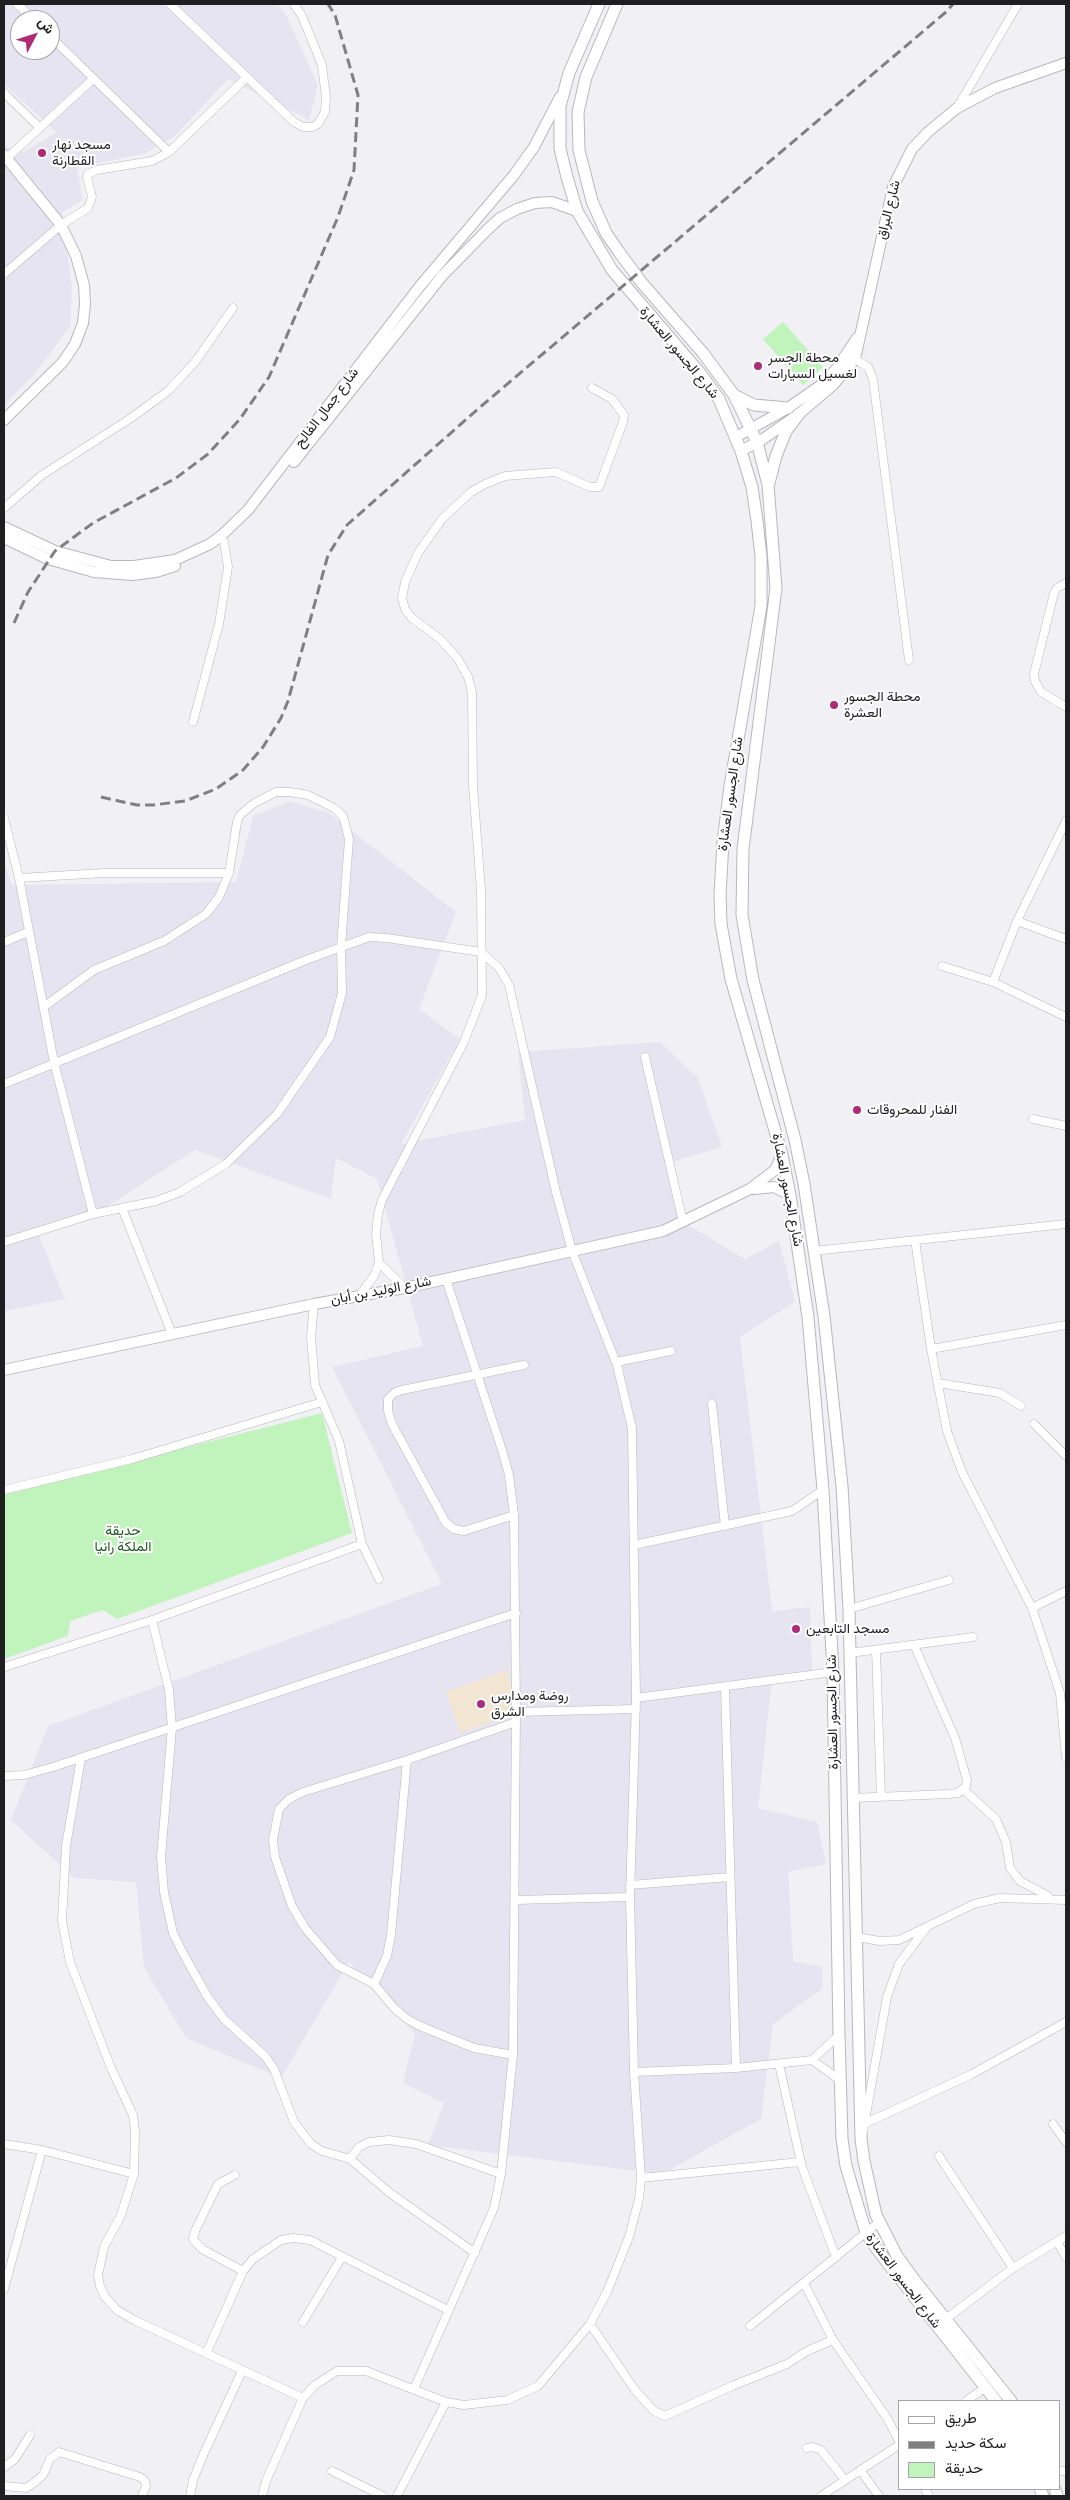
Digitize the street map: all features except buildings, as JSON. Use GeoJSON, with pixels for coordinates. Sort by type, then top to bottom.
{"type":"FeatureCollection","features":[{"type":"Feature","properties":{"kind":"main road","name":"شارع الجسور العشارة"},"geometry":{"type":"LineString","coordinates":[[599,4],[564,90],[560,106],[560,149],[578,210],[612,270],[712,389],[736,437],[752,487],[761,556],[761,606],[728,804],[720,895],[721,924],[731,979],[782,1155],[790,1195],[808,1317],[823,1490],[833,1672],[840,2080],[842,2139],[846,2166],[866,2233],[890,2268],[995,2400]]}},
{"type":"Feature","properties":{"kind":"main road","name":"شارع الجسور العشارة"},"geometry":{"type":"LineString","coordinates":[[617,4],[586,77],[581,95],[577,131],[584,174],[592,201],[606,232],[619,252],[642,283],[704,353],[734,395],[757,442],[768,484],[776,588],[743,849],[742,915],[753,980],[799,1160],[824,1316],[842,1486],[849,1609],[861,2139],[865,2169],[879,2222],[897,2256],[1009,2400]]}},
{"type":"Feature","properties":{"kind":"main road"},"geometry":{"type":"LineString","coordinates":[[734,395],[754,405],[788,408]]}},
{"type":"Feature","properties":{"kind":"main road"},"geometry":{"type":"LineString","coordinates":[[768,484],[786,431],[799,414]]}},
{"type":"Feature","properties":{"kind":"main road"},"geometry":{"type":"LineString","coordinates":[[808,1317],[824,1316]]}},
{"type":"Feature","properties":{"kind":"street"},"geometry":{"type":"LineString","coordinates":[[170,4],[294,122],[303,127],[312,127],[321,119],[326,97],[322,65],[302,16],[294,4]]}},
{"type":"Feature","properties":{"kind":"street"},"geometry":{"type":"LineString","coordinates":[[957,108],[1018,4]]}},
{"type":"Feature","properties":{"kind":"street"},"geometry":{"type":"LineString","coordinates":[[60,46],[169,152]]}},
{"type":"Feature","properties":{"kind":"street","name":"شارع البراق"},"geometry":{"type":"LineString","coordinates":[[741,451],[799,414],[833,385],[855,359],[893,188],[901,168],[912,149],[928,132],[957,108],[995,88],[1066,63]]}},
{"type":"Feature","properties":{"kind":"street"},"geometry":{"type":"LineString","coordinates":[[4,274],[61,225],[90,206],[92,197],[88,174],[97,170],[152,161],[169,152],[246,78]]}},
{"type":"Feature","properties":{"kind":"street"},"geometry":{"type":"LineString","coordinates":[[4,420],[63,362],[75,344],[83,323],[84,285],[76,256],[61,225],[5,156],[40,128],[93,80]]}},
{"type":"Feature","properties":{"kind":"street","name":"شارع جمال الفالح"},"geometry":{"type":"LineString","coordinates":[[4,526],[55,551],[111,566],[141,566],[175,560],[210,544],[222,536],[248,510],[420,286],[514,175],[534,147],[564,90]]}},
{"type":"Feature","properties":{"kind":"street"},"geometry":{"type":"LineString","coordinates":[[4,93],[40,128]]}},
{"type":"Feature","properties":{"kind":"street","name":"شارع جمال الفالح"},"geometry":{"type":"LineString","coordinates":[[4,538],[48,559],[94,572],[118,574],[156,572],[186,563],[224,542],[253,512],[442,276],[487,230],[500,218],[517,209],[535,203],[552,202],[578,210]]}},
{"type":"Feature","properties":{"kind":"street"},"geometry":{"type":"LineString","coordinates":[[4,508],[42,475],[131,418],[168,391],[195,362],[233,308]]}},
{"type":"Feature","properties":{"kind":"street","name":"شارع البراق"},"geometry":{"type":"LineString","coordinates":[[736,437],[752,430],[788,408],[821,385],[837,368],[862,331]]}},
{"type":"Feature","properties":{"kind":"street"},"geometry":{"type":"LineString","coordinates":[[855,359],[868,367],[873,379],[909,660]]}},
{"type":"Feature","properties":{"kind":"street"},"geometry":{"type":"LineString","coordinates":[[359,1296],[374,1276],[379,1263],[376,1234],[378,1214],[382,1200],[460,1051],[479,1008],[483,976],[481,890],[473,786],[472,692],[468,677],[458,659],[440,639],[412,618],[405,608],[402,598],[405,582],[418,553],[442,519],[471,492],[484,484],[505,476],[548,472],[562,473],[590,487],[599,487],[624,415],[612,399],[592,388]]}},
{"type":"Feature","properties":{"kind":"street"},"geometry":{"type":"LineString","coordinates":[[193,722],[219,624],[228,567],[224,542]]}},
{"type":"Feature","properties":{"kind":"street"},"geometry":{"type":"LineString","coordinates":[[1066,583],[1057,588],[1054,593],[1034,674],[1035,681],[1041,692],[1066,707]]}},
{"type":"Feature","properties":{"kind":"street"},"geometry":{"type":"LineString","coordinates":[[4,1242],[93,1214],[180,1192],[208,1178],[247,1146],[277,1114],[330,1037],[342,993],[342,946],[349,839],[342,816],[334,808],[308,795],[290,792],[276,792],[253,804],[240,815],[237,822],[229,873],[219,897],[206,914],[164,941],[94,970],[45,1006]]}},
{"type":"Feature","properties":{"kind":"street"},"geometry":{"type":"LineString","coordinates":[[4,818],[19,878],[28,932],[45,1006],[54,1062],[93,1214]]}},
{"type":"Feature","properties":{"kind":"street"},"geometry":{"type":"LineString","coordinates":[[993,982],[1017,922],[1066,821]]}},
{"type":"Feature","properties":{"kind":"street"},"geometry":{"type":"LineString","coordinates":[[19,878],[104,873],[229,873]]}},
{"type":"Feature","properties":{"kind":"street"},"geometry":{"type":"LineString","coordinates":[[1017,922],[1066,939]]}},
{"type":"Feature","properties":{"kind":"street"},"geometry":{"type":"LineString","coordinates":[[4,942],[28,932]]}},
{"type":"Feature","properties":{"kind":"street"},"geometry":{"type":"LineString","coordinates":[[4,1084],[342,946],[369,937],[481,952],[499,968],[508,985],[556,1192],[572,1251],[616,1362],[632,1428],[636,1709],[630,1897],[634,2072],[641,2178],[639,2199],[629,2237],[607,2292],[590,2324],[549,2376],[531,2391],[493,2403],[464,2405],[446,2402],[366,2371],[346,2369],[337,2371],[326,2377],[302,2398],[266,2481],[262,2496]]}},
{"type":"Feature","properties":{"kind":"street"},"geometry":{"type":"LineString","coordinates":[[942,966],[993,982],[1066,1017]]}},
{"type":"Feature","properties":{"kind":"street"},"geometry":{"type":"LineString","coordinates":[[645,1057],[683,1222]]}},
{"type":"Feature","properties":{"kind":"street"},"geometry":{"type":"LineString","coordinates":[[1033,1119],[1066,1126]]}},
{"type":"Feature","properties":{"kind":"street","name":"شارع الوليد بن أبان"},"geometry":{"type":"LineString","coordinates":[[4,1370],[314,1304],[405,1288],[662,1231],[750,1189],[775,1170],[782,1155]]}},
{"type":"Feature","properties":{"kind":"street","name":"شارع الوليد بن أبان"},"geometry":{"type":"LineString","coordinates":[[750,1189],[774,1187],[790,1195]]}},
{"type":"Feature","properties":{"kind":"street"},"geometry":{"type":"LineString","coordinates":[[122,1208],[172,1334]]}},
{"type":"Feature","properties":{"kind":"street"},"geometry":{"type":"LineString","coordinates":[[814,1251],[1066,1224]]}},
{"type":"Feature","properties":{"kind":"street"},"geometry":{"type":"LineString","coordinates":[[915,1240],[931,1348],[947,1431],[962,1472],[1032,1608],[1063,1694],[1066,1757]]}},
{"type":"Feature","properties":{"kind":"street"},"geometry":{"type":"LineString","coordinates":[[379,1263],[405,1288]]}},
{"type":"Feature","properties":{"kind":"street"},"geometry":{"type":"LineString","coordinates":[[414,2389],[494,2208],[501,2174],[513,2055],[516,1722],[514,1515],[508,1474],[446,1279]]}},
{"type":"Feature","properties":{"kind":"street"},"geometry":{"type":"LineString","coordinates":[[314,1304],[311,1337],[315,1385],[339,1442],[362,1544],[379,1579]]}},
{"type":"Feature","properties":{"kind":"street"},"geometry":{"type":"LineString","coordinates":[[931,1348],[1066,1325]]}},
{"type":"Feature","properties":{"kind":"street"},"geometry":{"type":"LineString","coordinates":[[616,1362],[671,1351]]}},
{"type":"Feature","properties":{"kind":"street"},"geometry":{"type":"LineString","coordinates":[[514,1515],[464,1531],[454,1529],[446,1523],[392,1424],[388,1411],[388,1399],[394,1393],[524,1365]]}},
{"type":"Feature","properties":{"kind":"street"},"geometry":{"type":"LineString","coordinates":[[938,1383],[1000,1393],[1021,1406]]}},
{"type":"Feature","properties":{"kind":"street"},"geometry":{"type":"LineString","coordinates":[[4,1490],[132,1458],[322,1402]]}},
{"type":"Feature","properties":{"kind":"street"},"geometry":{"type":"LineString","coordinates":[[712,1404],[725,1526]]}},
{"type":"Feature","properties":{"kind":"street"},"geometry":{"type":"LineString","coordinates":[[1034,1424],[1066,1456]]}},
{"type":"Feature","properties":{"kind":"street"},"geometry":{"type":"LineString","coordinates":[[634,1545],[797,1509],[823,1490]]}},
{"type":"Feature","properties":{"kind":"street"},"geometry":{"type":"LineString","coordinates":[[4,1667],[152,1620],[362,1544]]}},
{"type":"Feature","properties":{"kind":"street"},"geometry":{"type":"LineString","coordinates":[[849,1609],[949,1580]]}},
{"type":"Feature","properties":{"kind":"street"},"geometry":{"type":"LineString","coordinates":[[1032,1608],[1066,1591]]}},
{"type":"Feature","properties":{"kind":"street"},"geometry":{"type":"LineString","coordinates":[[4,1776],[24,1775],[81,1758],[516,1613]]}},
{"type":"Feature","properties":{"kind":"street"},"geometry":{"type":"LineString","coordinates":[[152,1620],[169,1690],[172,1728],[161,1857],[164,1892],[173,1933],[206,1996],[224,2019],[265,2056],[274,2068],[283,2098],[301,2133],[311,2144],[322,2150],[350,2159],[390,2193],[475,2253]]}},
{"type":"Feature","properties":{"kind":"street"},"geometry":{"type":"LineString","coordinates":[[850,1653],[973,1637]]}},
{"type":"Feature","properties":{"kind":"street"},"geometry":{"type":"LineString","coordinates":[[914,1645],[955,1738],[967,1780],[964,1790]]}},
{"type":"Feature","properties":{"kind":"street"},"geometry":{"type":"LineString","coordinates":[[876,1650],[881,1797]]}},
{"type":"Feature","properties":{"kind":"street"},"geometry":{"type":"LineString","coordinates":[[636,1698],[833,1672]]}},
{"type":"Feature","properties":{"kind":"street"},"geometry":{"type":"LineString","coordinates":[[725,1687],[736,2068]]}},
{"type":"Feature","properties":{"kind":"street"},"geometry":{"type":"LineString","coordinates":[[516,1712],[636,1709]]}},
{"type":"Feature","properties":{"kind":"street"},"geometry":{"type":"LineString","coordinates":[[513,2055],[474,2048],[420,2026],[407,2019],[394,2008],[374,1984],[338,1965],[321,1949],[305,1928],[283,1886],[275,1857],[273,1840],[279,1809],[289,1799],[303,1792],[407,1760],[516,1722]]}},
{"type":"Feature","properties":{"kind":"street"},"geometry":{"type":"LineString","coordinates":[[81,1758],[66,1846],[62,1920],[70,1962],[111,2068],[133,2115],[135,2132],[134,2174],[121,2215],[104,2247],[98,2275],[100,2286],[105,2296],[117,2310],[206,2354],[302,2398]]}},
{"type":"Feature","properties":{"kind":"street"},"geometry":{"type":"LineString","coordinates":[[374,1984],[387,1956],[391,1934],[407,1760]]}},
{"type":"Feature","properties":{"kind":"street"},"geometry":{"type":"LineString","coordinates":[[852,1798],[948,1794],[964,1790]]}},
{"type":"Feature","properties":{"kind":"street"},"geometry":{"type":"LineString","coordinates":[[964,1790],[989,1812],[999,1824],[1006,1842],[1010,1868],[1020,1881],[1034,1891],[1054,1898]]}},
{"type":"Feature","properties":{"kind":"street"},"geometry":{"type":"LineString","coordinates":[[630,1885],[730,1876]]}},
{"type":"Feature","properties":{"kind":"street"},"geometry":{"type":"LineString","coordinates":[[515,1900],[630,1897]]}},
{"type":"Feature","properties":{"kind":"street"},"geometry":{"type":"LineString","coordinates":[[856,1937],[880,1941],[900,1940],[974,1904],[1000,1898],[1054,1898],[1066,1900]]}},
{"type":"Feature","properties":{"kind":"street"},"geometry":{"type":"LineString","coordinates":[[861,2139],[866,2123],[887,1997],[899,1964],[926,1928]]}},
{"type":"Feature","properties":{"kind":"street"},"geometry":{"type":"LineString","coordinates":[[866,2123],[972,2074],[1066,2022]]}},
{"type":"Feature","properties":{"kind":"street"},"geometry":{"type":"LineString","coordinates":[[634,2072],[736,2068],[812,2060],[839,2035]]}},
{"type":"Feature","properties":{"kind":"street"},"geometry":{"type":"LineString","coordinates":[[812,2060],[840,2080]]}},
{"type":"Feature","properties":{"kind":"street"},"geometry":{"type":"LineString","coordinates":[[779,2064],[800,2162],[814,2204],[836,2258]]}},
{"type":"Feature","properties":{"kind":"street"},"geometry":{"type":"LineString","coordinates":[[1053,2124],[1066,2142]]}},
{"type":"Feature","properties":{"kind":"street"},"geometry":{"type":"LineString","coordinates":[[350,2159],[359,2147],[369,2142],[389,2140],[416,2144],[501,2174]]}},
{"type":"Feature","properties":{"kind":"street"},"geometry":{"type":"LineString","coordinates":[[4,2144],[42,2150],[134,2174]]}},
{"type":"Feature","properties":{"kind":"street"},"geometry":{"type":"LineString","coordinates":[[4,2289],[42,2150]]}},
{"type":"Feature","properties":{"kind":"street"},"geometry":{"type":"LineString","coordinates":[[939,2156],[1013,2268]]}},
{"type":"Feature","properties":{"kind":"street"},"geometry":{"type":"LineString","coordinates":[[641,2178],[800,2162]]}},
{"type":"Feature","properties":{"kind":"street"},"geometry":{"type":"LineString","coordinates":[[235,2175],[218,2184],[194,2231],[193,2239],[202,2249],[243,2271]]}},
{"type":"Feature","properties":{"kind":"street"},"geometry":{"type":"LineString","coordinates":[[750,2326],[879,2222]]}},
{"type":"Feature","properties":{"kind":"street"},"geometry":{"type":"LineString","coordinates":[[946,2319],[1013,2268],[1066,2236]]}},
{"type":"Feature","properties":{"kind":"street"},"geometry":{"type":"LineString","coordinates":[[206,2354],[243,2271],[253,2259],[272,2244],[287,2239],[310,2240],[448,2310]]}},
{"type":"Feature","properties":{"kind":"street"},"geometry":{"type":"LineString","coordinates":[[1057,2242],[1066,2257]]}},
{"type":"Feature","properties":{"kind":"street"},"geometry":{"type":"LineString","coordinates":[[303,2322],[342,2257]]}},
{"type":"Feature","properties":{"kind":"street"},"geometry":{"type":"LineString","coordinates":[[804,2284],[833,2340],[887,2418],[898,2439]]}},
{"type":"Feature","properties":{"kind":"street"},"geometry":{"type":"LineString","coordinates":[[590,2324],[635,2390],[654,2412],[665,2416],[778,2368],[833,2340]]}},
{"type":"Feature","properties":{"kind":"street"},"geometry":{"type":"LineString","coordinates":[[190,2496],[193,2480],[204,2452],[242,2371]]}},
{"type":"Feature","properties":{"kind":"street"},"geometry":{"type":"LineString","coordinates":[[967,2400],[986,2387]]}},
{"type":"Feature","properties":{"kind":"street"},"geometry":{"type":"LineString","coordinates":[[397,2496],[446,2402]]}},
{"type":"Feature","properties":{"kind":"street"},"geometry":{"type":"LineString","coordinates":[[4,2467],[14,2459],[30,2436]]}},
{"type":"Feature","properties":{"kind":"street"},"geometry":{"type":"LineString","coordinates":[[822,2496],[898,2446]]}},
{"type":"Feature","properties":{"kind":"street"},"geometry":{"type":"LineString","coordinates":[[807,2448],[812,2447],[821,2450],[845,2480]]}},
{"type":"Feature","properties":{"kind":"street"},"geometry":{"type":"LineString","coordinates":[[4,2486],[26,2488],[42,2475],[50,2459],[59,2452],[140,2477],[146,2486],[142,2496]]}},
{"type":"Feature","properties":{"kind":"street"},"geometry":{"type":"LineString","coordinates":[[860,2470],[879,2496]]}},
{"type":"Feature","properties":{"kind":"street"},"geometry":{"type":"LineString","coordinates":[[332,2471],[383,2496]]}},
{"type":"Feature","properties":{"kind":"shaded area"},"geometry":{"type":"Polygon","coordinates":[[[4,4],[277,4],[287,17],[318,85],[309,120],[228,79],[175,136],[146,153],[77,168],[83,200],[62,212],[72,288],[70,327],[32,377],[4,405],[4,146],[24,152],[56,132],[4,84],[4,4]]]}},
{"type":"Feature","properties":{"kind":"shaded area"},"geometry":{"type":"Polygon","coordinates":[[[290,801],[329,813],[456,912],[419,1009],[460,1039],[401,1144],[525,1120],[518,1052],[660,1042],[698,1078],[722,1147],[665,1164],[680,1220],[745,1259],[779,1241],[795,1302],[740,1337],[772,1611],[810,1607],[812,1673],[772,1680],[758,1808],[817,1822],[826,1864],[788,1872],[793,1961],[822,1967],[822,1989],[773,2024],[761,2119],[662,2174],[428,2145],[444,2103],[403,2083],[415,2034],[349,1962],[281,2078],[186,2038],[144,1967],[136,1882],[74,1878],[11,1820],[48,1726],[442,1584],[332,1367],[423,1346],[377,1179],[336,1158],[331,1199],[195,1150],[105,1208],[37,1231],[65,1299],[4,1311],[4,861],[12,885],[236,882],[253,816],[290,801]]]}},
{"type":"Feature","properties":{"kind":"shaded area","name":"روضة ومدارس الشرق"},"geometry":{"type":"Polygon","coordinates":[[[508,1670],[512,1695],[510,1712],[507,1716],[460,1733],[446,1692],[508,1670]]]}},
{"type":"Feature","properties":{"kind":"green space"},"geometry":{"type":"Polygon","coordinates":[[[783,322],[823,367],[803,385],[763,339],[783,322]]]}},
{"type":"Feature","properties":{"kind":"green space","name":"حديقة الملكة رانيا"},"geometry":{"type":"Polygon","coordinates":[[[322,1413],[352,1533],[117,1619],[103,1610],[70,1621],[68,1636],[4,1659],[4,1494],[322,1413]]]}},
{"type":"Feature","properties":{"kind":"railway"},"geometry":{"type":"LineString","coordinates":[[14,623],[28,592],[55,551],[93,523],[176,478],[208,454],[240,419],[269,377],[338,217],[354,170],[358,95],[335,15],[328,4]]}},
{"type":"Feature","properties":{"kind":"railway"},"geometry":{"type":"LineString","coordinates":[[101,797],[137,805],[185,801],[216,789],[243,770],[263,747],[281,718],[288,701],[328,555],[347,525],[479,408],[946,12],[953,4]]}},
{"type":"Feature","properties":{"kind":"place","name":"مسجد نهار القطارنة"},"geometry":{"type":"Point","coordinates":[42,153]}},
{"type":"Feature","properties":{"kind":"place","name":"محطة الجسر لغسيل السيارات"},"geometry":{"type":"Point","coordinates":[758,366]}},
{"type":"Feature","properties":{"kind":"place","name":"محطة الجسور العشرة"},"geometry":{"type":"Point","coordinates":[834,705]}},
{"type":"Feature","properties":{"kind":"place","name":"الفنار للمحروقات"},"geometry":{"type":"Point","coordinates":[857,1110]}},
{"type":"Feature","properties":{"kind":"place","name":"مسجد التابعين"},"geometry":{"type":"Point","coordinates":[796,1629]}},
{"type":"Feature","properties":{"kind":"place","name":"روضة ومدارس الشرق"},"geometry":{"type":"Point","coordinates":[481,1704]}}]}
